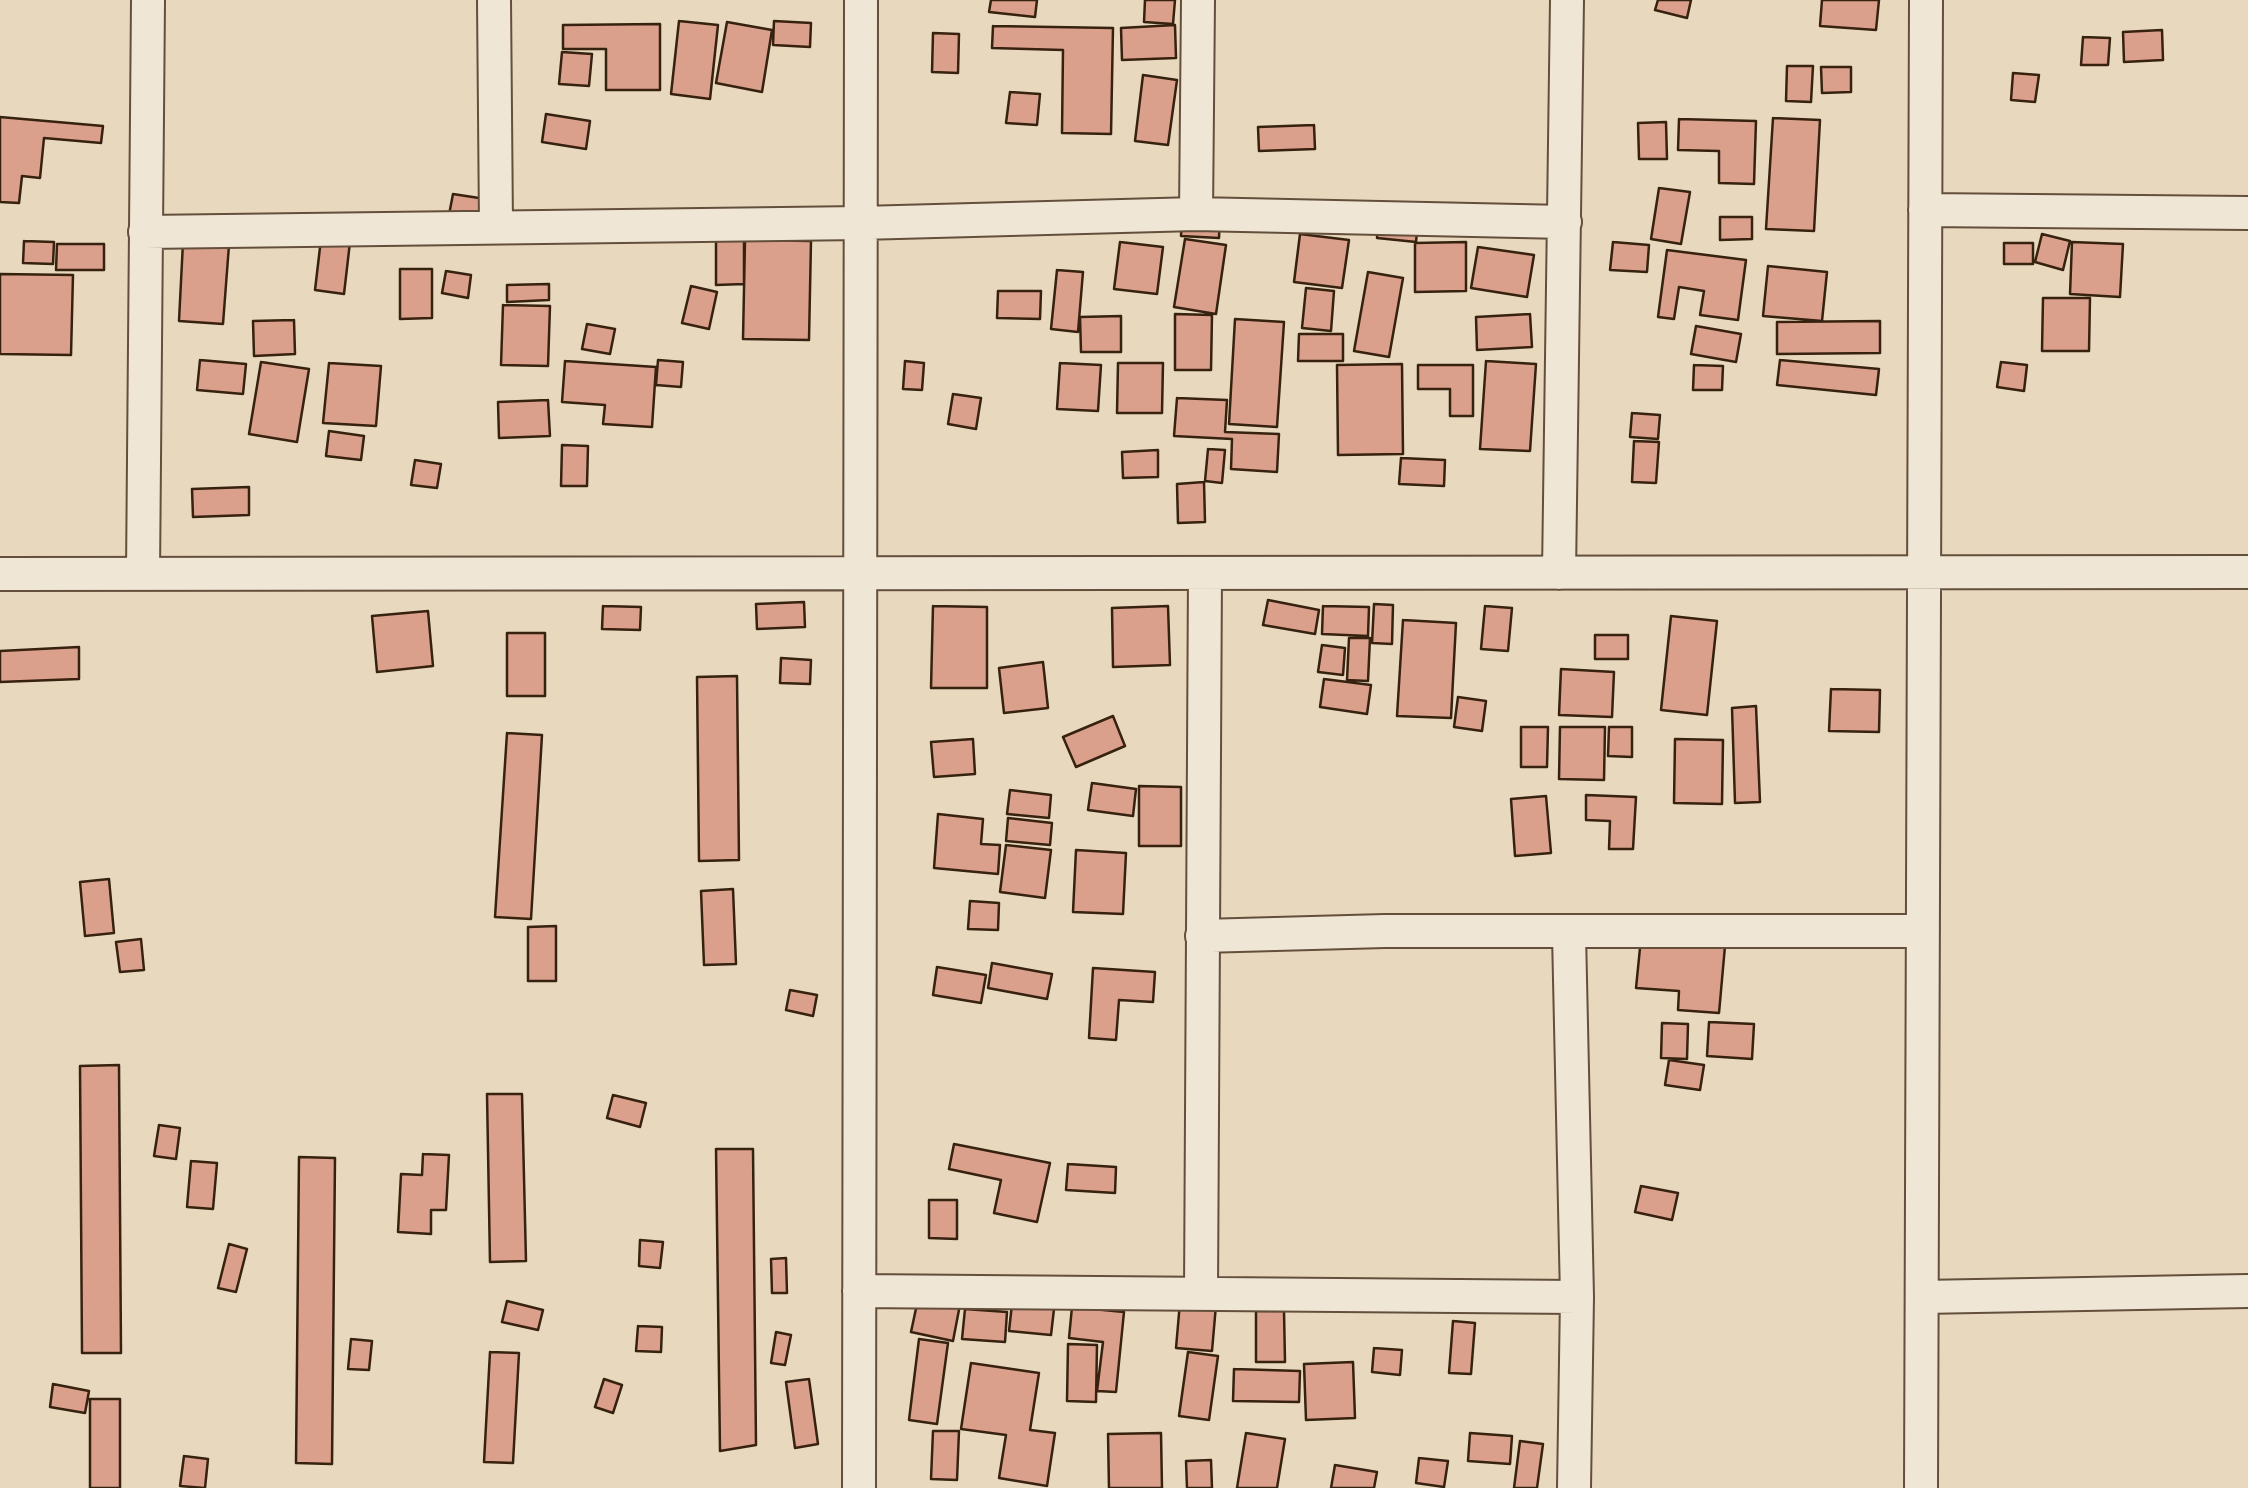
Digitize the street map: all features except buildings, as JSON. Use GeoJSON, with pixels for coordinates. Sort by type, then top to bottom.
{"type":"FeatureCollection","features":[{"type":"Feature","properties":{"kind":"street"},"geometry":{"type":"LineString","coordinates":[[143,574],[148,0]]}},
{"type":"Feature","properties":{"kind":"street"},"geometry":{"type":"LineString","coordinates":[[494,0],[496,226]]}},
{"type":"Feature","properties":{"kind":"street"},"geometry":{"type":"LineString","coordinates":[[859,1488],[861,0]]}},
{"type":"Feature","properties":{"kind":"street"},"geometry":{"type":"LineString","coordinates":[[1196,214],[1198,0]]}},
{"type":"Feature","properties":{"kind":"street"},"geometry":{"type":"LineString","coordinates":[[1559,572],[1567,0]]}},
{"type":"Feature","properties":{"kind":"street"},"geometry":{"type":"LineString","coordinates":[[1922,1488],[1926,0]]}},
{"type":"Feature","properties":{"kind":"street"},"geometry":{"type":"LineString","coordinates":[[1925,210],[2248,213]]}},
{"type":"Feature","properties":{"kind":"street"},"geometry":{"type":"LineString","coordinates":[[145,232],[860,223],[1196,214],[1565,222]]}},
{"type":"Feature","properties":{"kind":"street"},"geometry":{"type":"LineString","coordinates":[[0,574],[2248,572]]}},
{"type":"Feature","properties":{"kind":"street"},"geometry":{"type":"LineString","coordinates":[[1200,1293],[1205,573]]}},
{"type":"Feature","properties":{"kind":"street"},"geometry":{"type":"LineString","coordinates":[[1202,936],[1385,931],[1923,932]]}},
{"type":"Feature","properties":{"kind":"street"},"geometry":{"type":"LineString","coordinates":[[1569,934],[1576,1298],[1574,1488]]}},
{"type":"Feature","properties":{"kind":"street"},"geometry":{"type":"LineString","coordinates":[[859,1290],[1576,1298]]}},
{"type":"Feature","properties":{"kind":"street"},"geometry":{"type":"LineString","coordinates":[[1922,1297],[2248,1291]]}}]}
